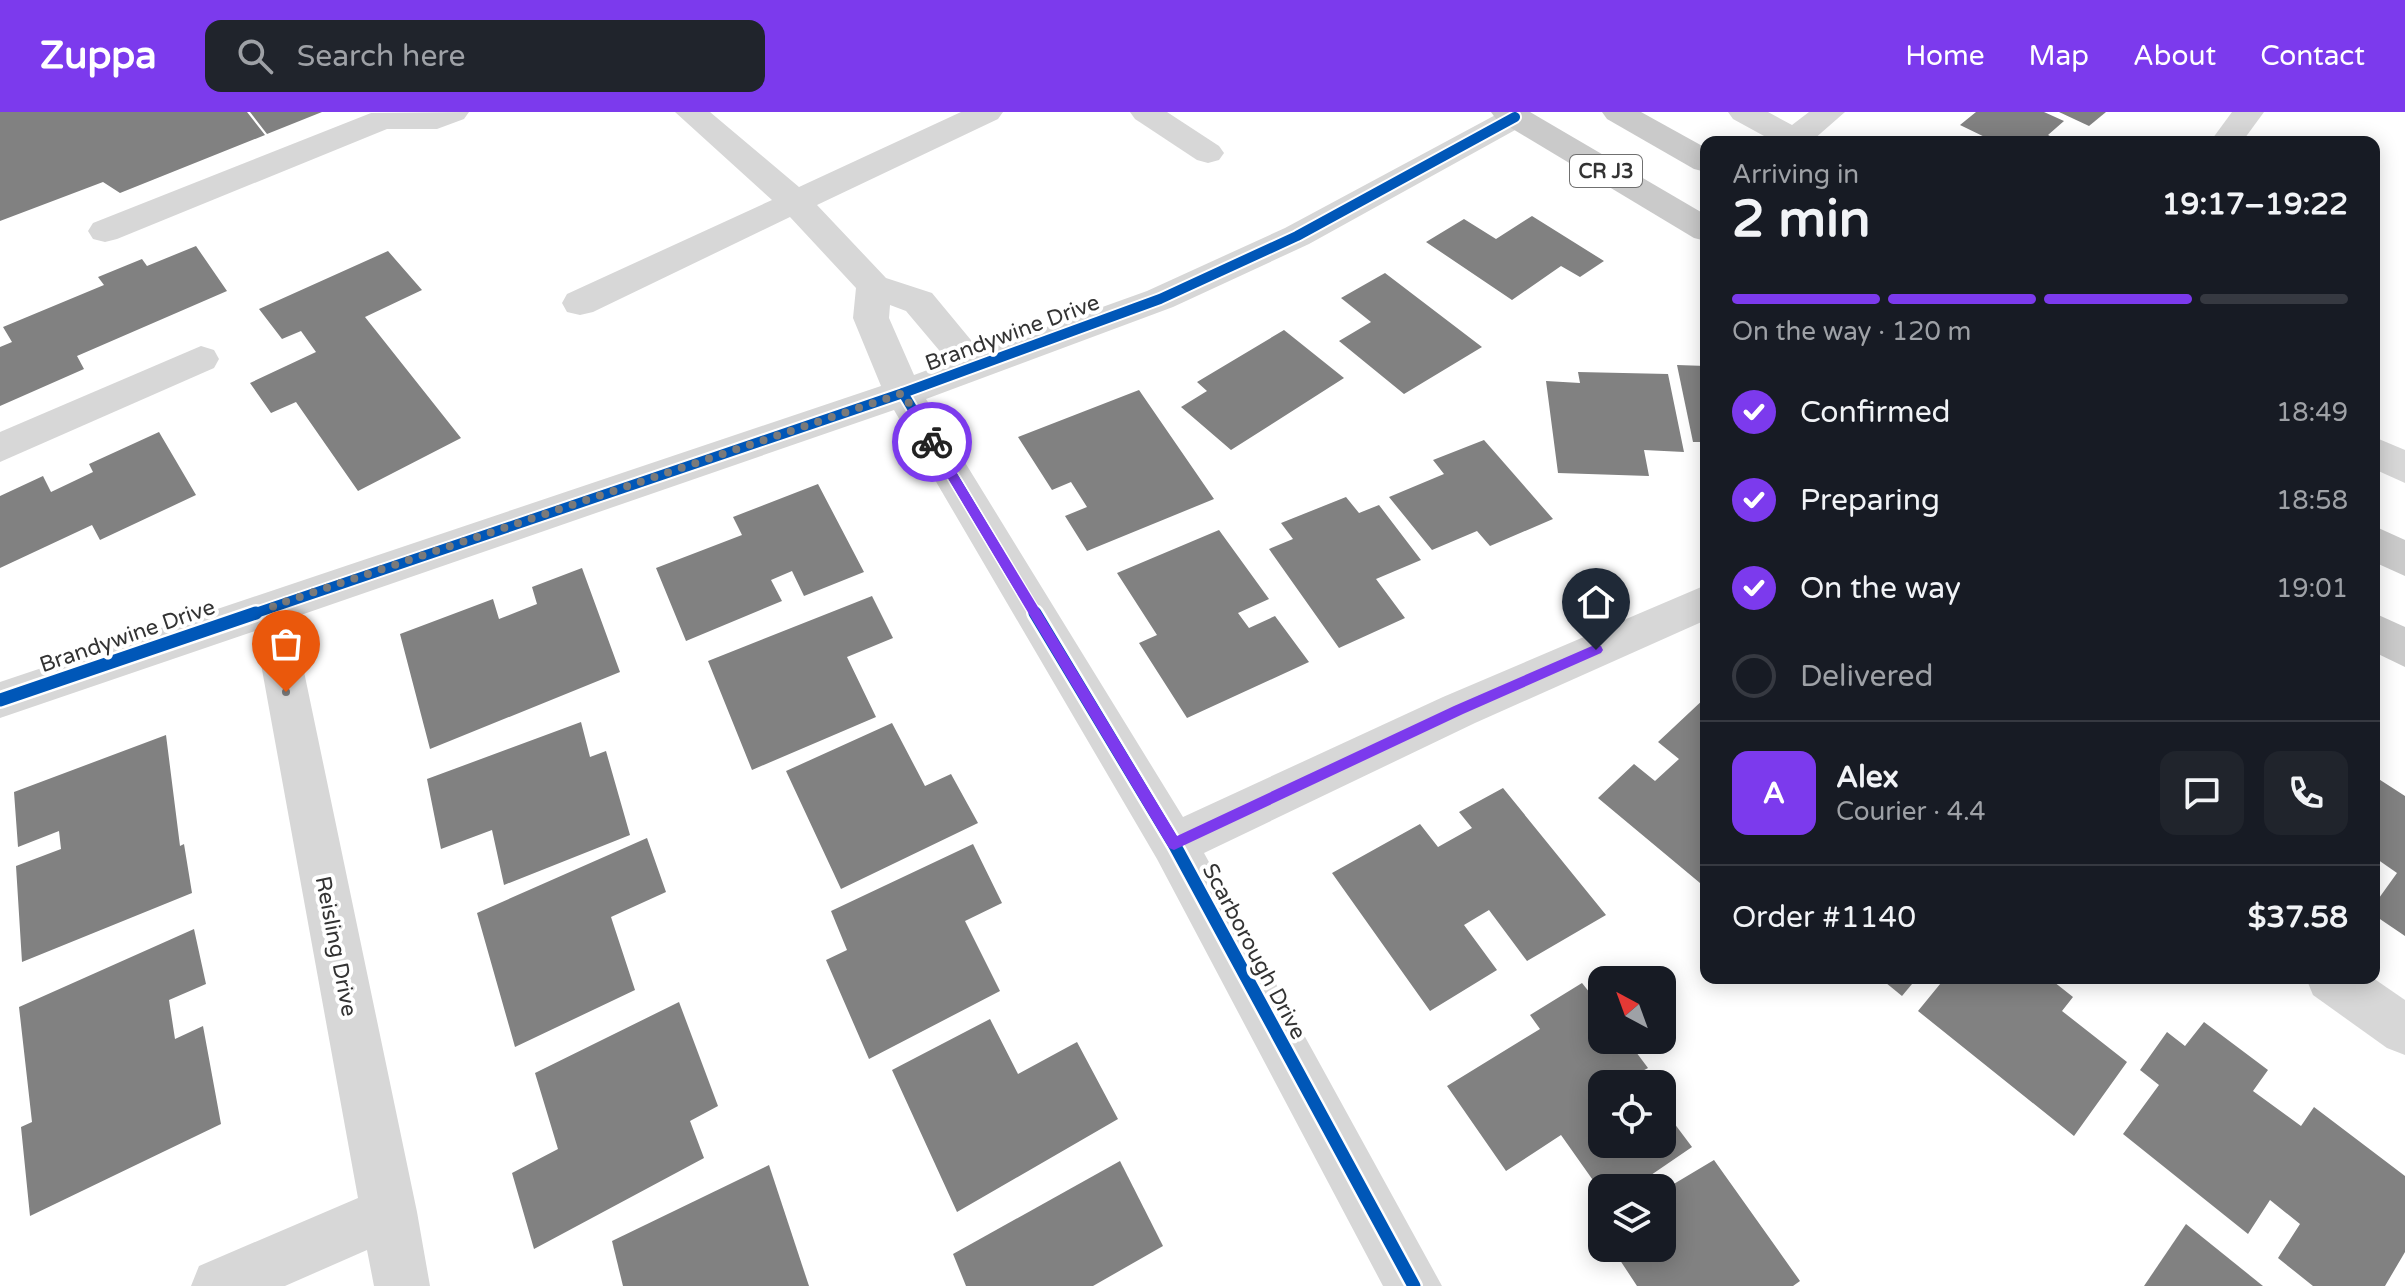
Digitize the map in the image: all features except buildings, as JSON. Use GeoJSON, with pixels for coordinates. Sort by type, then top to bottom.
{"type":"FeatureCollection","features":[{"type":"Feature","properties":{"kind":"main road","name":"CR J3"},"geometry":{"type":"LineString","coordinates":[[1618,112],[1700,159]]}},
{"type":"Feature","properties":{"kind":"main road","name":"CR J3"},"geometry":{"type":"LineString","coordinates":[[1511,114],[1700,226]]}},
{"type":"Feature","properties":{"kind":"main road"},"geometry":{"type":"LineString","coordinates":[[2380,545],[2405,560]]}},
{"type":"Feature","properties":{"kind":"main road"},"geometry":{"type":"LineString","coordinates":[[2380,634],[2405,649]]}},
{"type":"Feature","properties":{"kind":"street"},"geometry":{"type":"LineString","coordinates":[[105,231],[382,120],[437,119],[453,112]]}},
{"type":"Feature","properties":{"kind":"street"},"geometry":{"type":"LineString","coordinates":[[691,112],[794,201],[874,286],[919,302],[974,368]]}},
{"type":"Feature","properties":{"kind":"street"},"geometry":{"type":"LineString","coordinates":[[580,303],[987,112]]}},
{"type":"Feature","properties":{"kind":"street"},"geometry":{"type":"LineString","coordinates":[[1146,112],[1208,153]]}},
{"type":"Feature","properties":{"kind":"street"},"geometry":{"type":"LineString","coordinates":[[1744,112],[1787,136]]}},
{"type":"Feature","properties":{"kind":"street"},"geometry":{"type":"LineString","coordinates":[[1802,136],[1829,112]]}},
{"type":"Feature","properties":{"kind":"street"},"geometry":{"type":"LineString","coordinates":[[2230,136],[2248,112]]}},
{"type":"Feature","properties":{"kind":"street","name":"Brandywine Drive"},"geometry":{"type":"LineString","coordinates":[[0,700],[903,393],[1160,299],[1270,249],[1511,114]]}},
{"type":"Feature","properties":{"kind":"street","name":"Scarborough Drive"},"geometry":{"type":"LineString","coordinates":[[874,286],[871,318],[903,393],[1174,844],[1414,1286]]}},
{"type":"Feature","properties":{"kind":"street"},"geometry":{"type":"LineString","coordinates":[[0,448],[201,359]]}},
{"type":"Feature","properties":{"kind":"street"},"geometry":{"type":"LineString","coordinates":[[2380,454],[2405,468]]}},
{"type":"Feature","properties":{"kind":"street"},"geometry":{"type":"LineString","coordinates":[[1174,844],[1459,710],[1700,605]]}},
{"type":"Feature","properties":{"kind":"street","name":"Reisling Drive"},"geometry":{"type":"LineString","coordinates":[[273,606],[280,662],[390,1212],[402,1286]]}},
{"type":"Feature","properties":{"kind":"street"},"geometry":{"type":"LineString","coordinates":[[2340,984],[2405,1030]]}},
{"type":"Feature","properties":{"kind":"street"},"geometry":{"type":"LineString","coordinates":[[219,1286],[390,1212]]}},
{"type":"Feature","properties":{"kind":"cycle path"},"geometry":{"type":"LineString","coordinates":[[0,700],[903,393],[1160,299],[1297,236],[1515,117]]}},
{"type":"Feature","properties":{"kind":"cycle path"},"geometry":{"type":"LineString","coordinates":[[903,393],[1174,844],[1414,1286]]}},
{"type":"Feature","properties":{"kind":"way so far"},"geometry":{"type":"LineString","coordinates":[[286,692],[273,606],[903,393],[932,442]]}},
{"type":"Feature","properties":{"kind":"route"},"geometry":{"type":"LineString","coordinates":[[932,442],[1174,844],[1459,710],[1596,650]]}}]}
